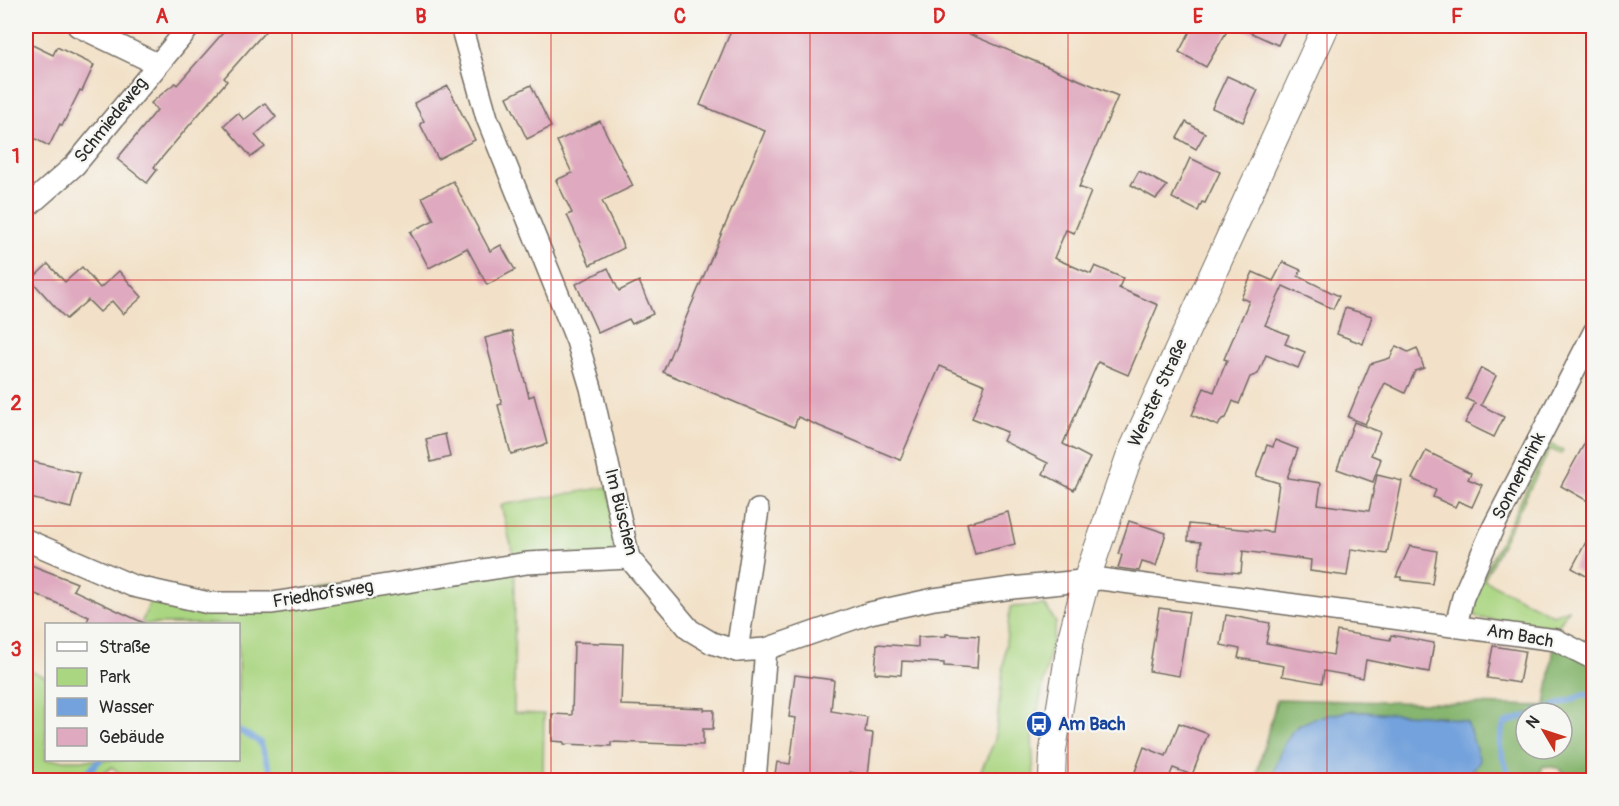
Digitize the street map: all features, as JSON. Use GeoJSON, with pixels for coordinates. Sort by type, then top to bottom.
{"type":"FeatureCollection","features":[{"type":"Feature","properties":{"kind":"main road","name":"Werster Straße"},"geometry":{"type":"LineString","coordinates":[[1052,780],[1053,750],[1071,638],[1086,581],[1129,457],[1326,26]]}},
{"type":"Feature","properties":{"kind":"street"},"geometry":{"type":"LineString","coordinates":[[78,26],[157,64]]}},
{"type":"Feature","properties":{"kind":"street","name":"Schmiedeweg"},"geometry":{"type":"LineString","coordinates":[[26,208],[75,165],[190,26]]}},
{"type":"Feature","properties":{"kind":"street","name":"Im Büschen"},"geometry":{"type":"LineString","coordinates":[[461,26],[487,118],[577,341],[591,388],[629,558],[690,630],[712,643],[737,651],[766,649],[870,613],[934,599],[1086,581]]}},
{"type":"Feature","properties":{"kind":"street","name":"Sonnenbrink"},"geometry":{"type":"LineString","coordinates":[[1456,625],[1463,597],[1493,528],[1593,332]]}},
{"type":"Feature","properties":{"kind":"street"},"geometry":{"type":"LineString","coordinates":[[737,651],[758,510]]}},
{"type":"Feature","properties":{"kind":"street","name":"Friedhofsweg"},"geometry":{"type":"LineString","coordinates":[[26,540],[134,586],[209,603],[272,603],[527,563],[629,558]]}},
{"type":"Feature","properties":{"kind":"street","name":"Am Bach"},"geometry":{"type":"LineString","coordinates":[[1086,581],[1101,579],[1556,640],[1593,659]]}},
{"type":"Feature","properties":{"kind":"street"},"geometry":{"type":"LineString","coordinates":[[755,780],[766,649]]}},
{"type":"Feature","properties":{"kind":"green space"},"geometry":{"type":"Polygon","coordinates":[[[1549,444],[1563,450],[1561,454],[1550,449],[1484,580],[1553,615],[1568,609],[1558,627],[1479,618],[1474,614],[1470,605],[1471,601],[1549,444]]]}},
{"type":"Feature","properties":{"kind":"green space"},"geometry":{"type":"Polygon","coordinates":[[[607,487],[624,556],[515,562],[514,713],[544,714],[543,780],[127,780],[112,767],[96,780],[26,780],[26,669],[45,677],[45,761],[240,761],[240,623],[141,623],[151,599],[178,606],[515,561],[501,505],[607,487]]]}},
{"type":"Feature","properties":{"kind":"green space"},"geometry":{"type":"Polygon","coordinates":[[[1045,605],[1056,623],[1032,737],[1034,780],[977,780],[995,740],[1010,607],[1045,605]]]}},
{"type":"Feature","properties":{"kind":"green space"},"geometry":{"type":"Polygon","coordinates":[[[1556,634],[1593,654],[1593,780],[1577,780],[1558,768],[1543,766],[1540,775],[1545,780],[1453,780],[1470,773],[1444,716],[1407,716],[1350,711],[1295,729],[1284,747],[1272,777],[1273,780],[1255,780],[1277,699],[1514,705],[1514,761],[1574,761],[1574,701],[1546,701],[1556,634]]]}},
{"type":"Feature","properties":{"kind":"water"},"geometry":{"type":"Polygon","coordinates":[[[1350,711],[1424,715],[1467,722],[1480,761],[1470,773],[1453,780],[1273,780],[1281,752],[1295,729],[1314,719],[1350,711]]]}},
{"type":"Feature","properties":{"kind":"building"},"geometry":{"type":"Polygon","coordinates":[[[229,26],[270,26],[224,78],[227,81],[154,167],[157,170],[147,183],[117,159],[157,110],[151,103],[175,83],[177,85],[229,26]]]}},
{"type":"Feature","properties":{"kind":"building"},"geometry":{"type":"Polygon","coordinates":[[[733,26],[950,26],[1118,96],[1079,187],[1091,192],[1074,233],[1066,230],[1054,258],[1091,274],[1095,266],[1123,278],[1119,288],[1158,305],[1128,375],[1098,362],[1063,444],[1090,458],[1074,490],[1043,474],[1048,463],[1003,441],[1007,432],[972,418],[985,385],[940,366],[900,460],[798,417],[794,427],[663,372],[765,131],[700,105],[733,26]]]}},
{"type":"Feature","properties":{"kind":"building"},"geometry":{"type":"Polygon","coordinates":[[[1193,26],[1230,26],[1206,67],[1179,52],[1193,26]]]}},
{"type":"Feature","properties":{"kind":"building"},"geometry":{"type":"Polygon","coordinates":[[[1236,26],[1287,26],[1278,45],[1236,26]]]}},
{"type":"Feature","properties":{"kind":"building"},"geometry":{"type":"Polygon","coordinates":[[[26,42],[53,55],[57,47],[94,65],[82,91],[80,90],[49,146],[26,134],[26,42]]]}},
{"type":"Feature","properties":{"kind":"building"},"geometry":{"type":"Polygon","coordinates":[[[1227,76],[1258,90],[1243,122],[1212,108],[1227,76]]]}},
{"type":"Feature","properties":{"kind":"building"},"geometry":{"type":"Polygon","coordinates":[[[531,85],[551,127],[527,139],[507,97],[531,85]]]}},
{"type":"Feature","properties":{"kind":"building"},"geometry":{"type":"Polygon","coordinates":[[[448,86],[475,140],[438,159],[420,124],[424,121],[414,103],[448,86]]]}},
{"type":"Feature","properties":{"kind":"building"},"geometry":{"type":"Polygon","coordinates":[[[265,103],[276,117],[255,135],[265,147],[251,157],[224,125],[238,113],[244,120],[265,103]]]}},
{"type":"Feature","properties":{"kind":"building"},"geometry":{"type":"Polygon","coordinates":[[[600,121],[633,186],[602,201],[624,248],[590,265],[567,215],[572,213],[556,180],[572,173],[557,141],[600,121]]]}},
{"type":"Feature","properties":{"kind":"building"},"geometry":{"type":"Polygon","coordinates":[[[1186,122],[1205,133],[1196,149],[1177,138],[1186,122]]]}},
{"type":"Feature","properties":{"kind":"building"},"geometry":{"type":"Polygon","coordinates":[[[1190,158],[1220,172],[1205,203],[1202,202],[1198,211],[1172,198],[1190,158]]]}},
{"type":"Feature","properties":{"kind":"building"},"geometry":{"type":"Polygon","coordinates":[[[1139,171],[1167,186],[1156,199],[1131,185],[1139,171]]]}},
{"type":"Feature","properties":{"kind":"building"},"geometry":{"type":"Polygon","coordinates":[[[453,181],[490,251],[501,245],[515,270],[487,285],[467,248],[429,268],[410,232],[434,220],[422,197],[453,181]]]}},
{"type":"Feature","properties":{"kind":"building"},"geometry":{"type":"Polygon","coordinates":[[[1283,262],[1301,270],[1298,276],[1339,296],[1333,309],[1283,286],[1265,325],[1289,335],[1285,344],[1305,352],[1298,368],[1266,355],[1258,374],[1250,377],[1239,404],[1233,401],[1226,418],[1222,419],[1218,426],[1192,415],[1204,388],[1214,392],[1227,360],[1224,359],[1249,301],[1241,298],[1253,272],[1273,281],[1283,262]]]}},
{"type":"Feature","properties":{"kind":"building"},"geometry":{"type":"Polygon","coordinates":[[[48,264],[65,282],[82,267],[100,288],[119,271],[142,297],[123,314],[112,301],[100,312],[88,300],[66,319],[31,280],[48,264]]]}},
{"type":"Feature","properties":{"kind":"building"},"geometry":{"type":"Polygon","coordinates":[[[608,268],[619,291],[639,281],[653,314],[632,324],[629,319],[598,333],[576,284],[608,268]]]}},
{"type":"Feature","properties":{"kind":"building"},"geometry":{"type":"Polygon","coordinates":[[[1345,308],[1372,316],[1363,344],[1337,334],[1345,308]]]}},
{"type":"Feature","properties":{"kind":"building"},"geometry":{"type":"Polygon","coordinates":[[[512,331],[529,397],[534,395],[547,444],[511,454],[498,405],[502,404],[485,338],[512,331]]]}},
{"type":"Feature","properties":{"kind":"building"},"geometry":{"type":"Polygon","coordinates":[[[1396,346],[1408,352],[1417,348],[1424,368],[1415,371],[1405,393],[1385,383],[1365,424],[1348,417],[1370,364],[1390,358],[1396,346]]]}},
{"type":"Feature","properties":{"kind":"building"},"geometry":{"type":"Polygon","coordinates":[[[1481,368],[1496,376],[1481,405],[1504,417],[1494,437],[1465,423],[1475,403],[1466,399],[1481,368]]]}},
{"type":"Feature","properties":{"kind":"building"},"geometry":{"type":"Polygon","coordinates":[[[1354,422],[1380,432],[1371,455],[1381,459],[1373,482],[1337,469],[1354,422]]]}},
{"type":"Feature","properties":{"kind":"building"},"geometry":{"type":"Polygon","coordinates":[[[1593,428],[1593,504],[1561,486],[1593,428]]]}},
{"type":"Feature","properties":{"kind":"building"},"geometry":{"type":"Polygon","coordinates":[[[445,434],[450,457],[431,462],[426,439],[445,434]]]}},
{"type":"Feature","properties":{"kind":"building"},"geometry":{"type":"Polygon","coordinates":[[[1275,440],[1298,449],[1287,478],[1321,483],[1318,504],[1369,511],[1377,475],[1402,481],[1387,554],[1351,549],[1347,576],[1310,571],[1311,560],[1243,551],[1241,573],[1199,569],[1201,542],[1188,541],[1189,524],[1272,532],[1279,483],[1256,476],[1267,445],[1273,447],[1275,440]]]}},
{"type":"Feature","properties":{"kind":"building"},"geometry":{"type":"Polygon","coordinates":[[[1426,451],[1471,473],[1468,479],[1482,485],[1472,507],[1458,501],[1455,507],[1433,497],[1436,490],[1412,479],[1426,451]]]}},
{"type":"Feature","properties":{"kind":"building"},"geometry":{"type":"Polygon","coordinates":[[[26,460],[80,473],[71,508],[26,497],[26,460]]]}},
{"type":"Feature","properties":{"kind":"building"},"geometry":{"type":"Polygon","coordinates":[[[1008,512],[1015,544],[975,554],[967,523],[1008,512]]]}},
{"type":"Feature","properties":{"kind":"building"},"geometry":{"type":"Polygon","coordinates":[[[1129,521],[1166,533],[1156,566],[1142,562],[1139,571],[1118,568],[1122,555],[1118,554],[1129,521]]]}},
{"type":"Feature","properties":{"kind":"building"},"geometry":{"type":"Polygon","coordinates":[[[1593,529],[1593,580],[1572,568],[1593,529]]]}},
{"type":"Feature","properties":{"kind":"building"},"geometry":{"type":"Polygon","coordinates":[[[1410,546],[1437,551],[1432,584],[1401,580],[1401,577],[1396,577],[1410,546]]]}},
{"type":"Feature","properties":{"kind":"building"},"geometry":{"type":"Polygon","coordinates":[[[26,563],[77,583],[73,590],[144,623],[86,623],[89,617],[26,590],[26,563]]]}},
{"type":"Feature","properties":{"kind":"building"},"geometry":{"type":"Polygon","coordinates":[[[1159,608],[1189,612],[1179,676],[1149,671],[1159,608]]]}},
{"type":"Feature","properties":{"kind":"building"},"geometry":{"type":"Polygon","coordinates":[[[1226,615],[1270,623],[1266,643],[1333,655],[1337,631],[1390,640],[1391,635],[1434,643],[1429,672],[1366,660],[1363,678],[1324,671],[1322,683],[1282,676],[1284,666],[1238,658],[1240,649],[1221,645],[1226,615]]]}},
{"type":"Feature","properties":{"kind":"building"},"geometry":{"type":"Polygon","coordinates":[[[946,634],[979,636],[977,668],[944,666],[944,663],[902,661],[901,675],[875,673],[877,644],[918,647],[918,637],[946,636],[946,634]]]}},
{"type":"Feature","properties":{"kind":"building"},"geometry":{"type":"Polygon","coordinates":[[[574,642],[623,644],[621,705],[714,710],[713,729],[703,729],[703,745],[611,742],[611,746],[564,744],[564,742],[552,741],[552,714],[572,715],[574,642]]]}},
{"type":"Feature","properties":{"kind":"building"},"geometry":{"type":"Polygon","coordinates":[[[1493,646],[1525,651],[1519,683],[1487,678],[1493,646]]]}},
{"type":"Feature","properties":{"kind":"building"},"geometry":{"type":"Polygon","coordinates":[[[795,675],[834,680],[831,711],[867,717],[865,732],[873,733],[868,775],[850,772],[849,780],[774,780],[777,762],[790,764],[796,718],[789,717],[795,675]]]}},
{"type":"Feature","properties":{"kind":"building"},"geometry":{"type":"Polygon","coordinates":[[[1179,723],[1208,734],[1192,775],[1173,768],[1168,780],[1132,780],[1144,747],[1166,756],[1179,723]]]}},
{"type":"Feature","properties":{"kind":"waterway"},"geometry":{"type":"LineString","coordinates":[[1568,701],[1584,695],[1594,697]]}},
{"type":"Feature","properties":{"kind":"waterway"},"geometry":{"type":"LineString","coordinates":[[1510,780],[1499,744],[1504,724],[1514,720]]}},
{"type":"Feature","properties":{"kind":"waterway"},"geometry":{"type":"LineString","coordinates":[[240,731],[260,742],[274,780]]}},
{"type":"Feature","properties":{"kind":"waterway"},"geometry":{"type":"LineString","coordinates":[[79,780],[99,761]]}},
{"type":"Feature","properties":{"kind":"place","name":"Am Bach"},"geometry":{"type":"Point","coordinates":[1039,724]}}]}
